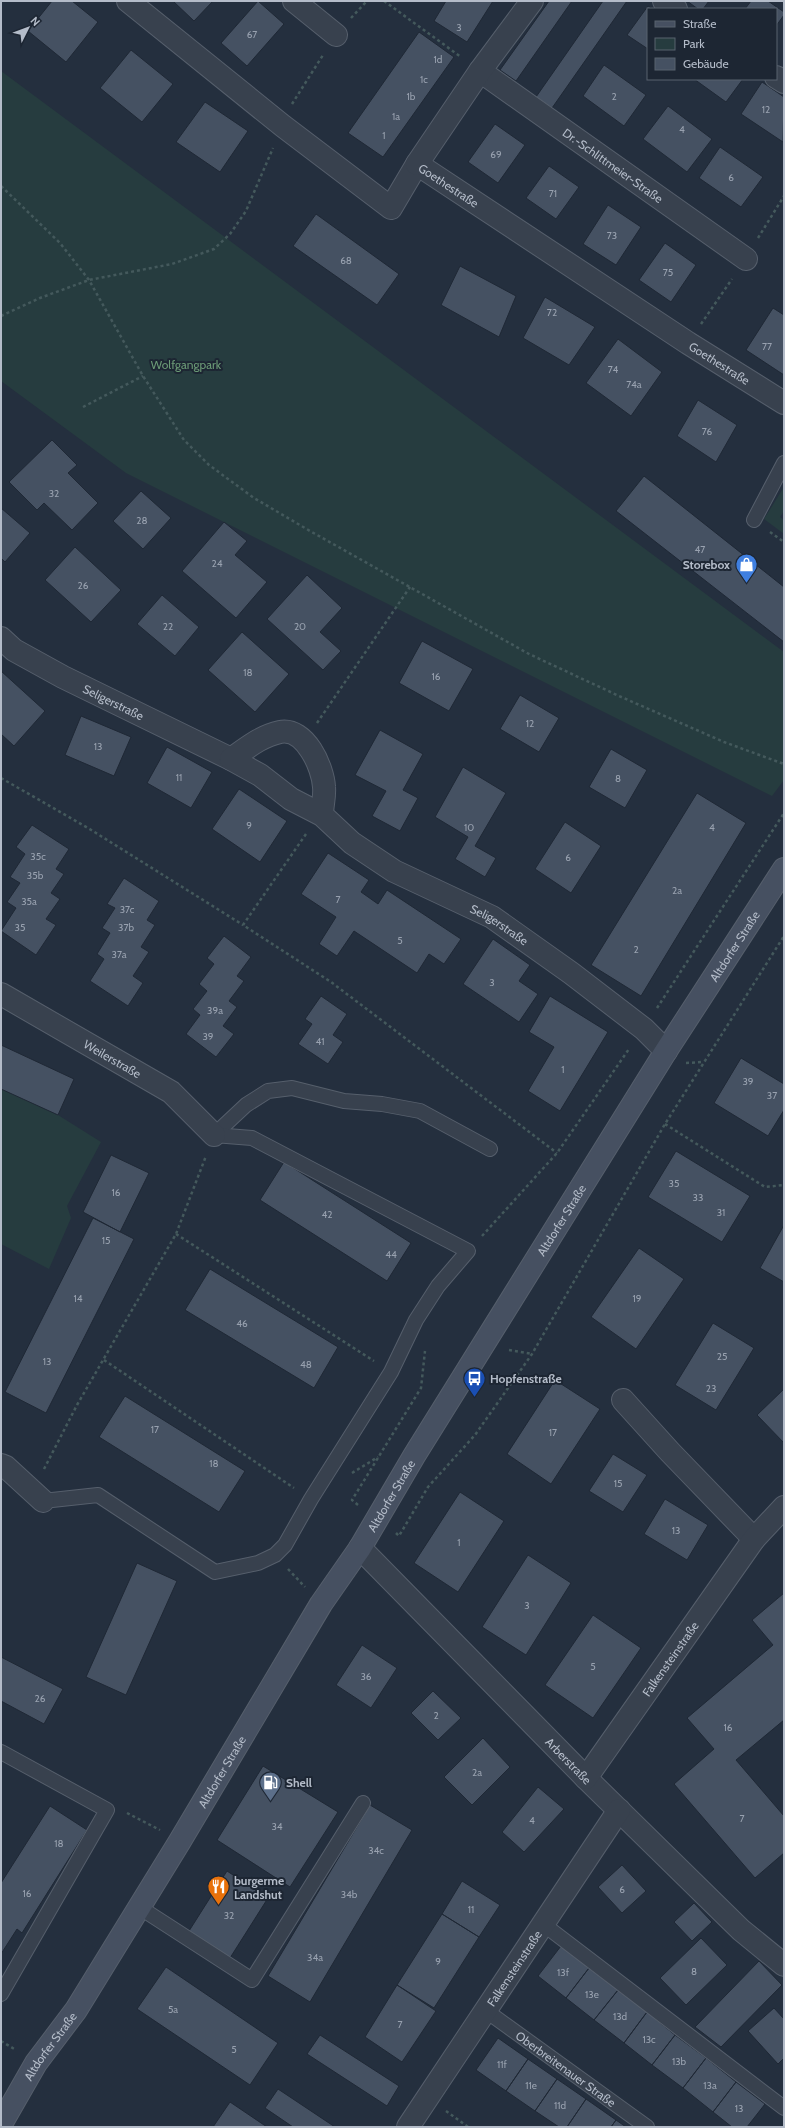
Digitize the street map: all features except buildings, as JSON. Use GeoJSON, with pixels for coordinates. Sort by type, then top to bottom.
{"type":"FeatureCollection","features":[{"type":"Feature","properties":{"kind":"main road","name":"Altdorfer Straße"},"geometry":{"type":"LineString","coordinates":[[1,2124],[36,2063],[76,2010],[180,1841],[320,1604],[360,1548],[414,1456],[666,1051],[784,869]]}},
{"type":"Feature","properties":{"kind":"street","name":"Goethestraße"},"geometry":{"type":"LineString","coordinates":[[128,1],[283,126],[391,208],[417,164],[682,339],[784,403]]}},
{"type":"Feature","properties":{"kind":"street"},"geometry":{"type":"LineString","coordinates":[[294,1],[336,35]]}},
{"type":"Feature","properties":{"kind":"street"},"geometry":{"type":"LineString","coordinates":[[417,164],[480,71],[532,1]]}},
{"type":"Feature","properties":{"kind":"street"},"geometry":{"type":"LineString","coordinates":[[664,1],[674,8]]}},
{"type":"Feature","properties":{"kind":"street","name":"Dr.-Schlittmeier-Straße"},"geometry":{"type":"LineString","coordinates":[[480,71],[746,259]]}},
{"type":"Feature","properties":{"kind":"street","name":"Seligerstraße"},"geometry":{"type":"LineString","coordinates":[[1,638],[14,650],[63,677],[231,759],[260,775],[291,799],[322,815],[352,843],[394,871],[492,917],[578,978],[644,1029],[666,1051]]}},
{"type":"Feature","properties":{"kind":"street"},"geometry":{"type":"LineString","coordinates":[[231,759],[261,738],[282,732],[298,736],[304,741],[317,759],[324,786],[322,815]]}},
{"type":"Feature","properties":{"kind":"street","name":"Weilerstraße"},"geometry":{"type":"LineString","coordinates":[[1,994],[171,1092],[214,1135]]}},
{"type":"Feature","properties":{"kind":"street"},"geometry":{"type":"LineString","coordinates":[[623,1400],[670,1452],[754,1539]]}},
{"type":"Feature","properties":{"kind":"street"},"geometry":{"type":"LineString","coordinates":[[1,1465],[6,1467],[36,1494]]}},
{"type":"Feature","properties":{"kind":"street","name":"Falkensteinstraße"},"geometry":{"type":"LineString","coordinates":[[586,1778],[754,1539],[784,1507]]}},
{"type":"Feature","properties":{"kind":"street","name":"Arberstraße"},"geometry":{"type":"LineString","coordinates":[[360,1548],[586,1778],[741,1930],[784,1965]]}},
{"type":"Feature","properties":{"kind":"street","name":"Falkensteinstraße"},"geometry":{"type":"LineString","coordinates":[[408,2127],[620,1810]]}},
{"type":"Feature","properties":{"kind":"lane"},"geometry":{"type":"LineString","coordinates":[[754,520],[784,463]]}},
{"type":"Feature","properties":{"kind":"lane"},"geometry":{"type":"LineString","coordinates":[[214,1135],[246,1105],[268,1091],[292,1088],[344,1101],[382,1104],[420,1111],[490,1149]]}},
{"type":"Feature","properties":{"kind":"lane"},"geometry":{"type":"LineString","coordinates":[[36,1494],[98,1495],[215,1572],[258,1563],[275,1555],[285,1545],[311,1499],[391,1372],[424,1309],[438,1286],[468,1251],[252,1138],[214,1135]]}},
{"type":"Feature","properties":{"kind":"lane"},"geometry":{"type":"LineString","coordinates":[[1,1752],[107,1810],[1,1994]]}},
{"type":"Feature","properties":{"kind":"lane"},"geometry":{"type":"LineString","coordinates":[[139,1907],[252,1980],[363,1803]]}},
{"type":"Feature","properties":{"kind":"lane"},"geometry":{"type":"LineString","coordinates":[[543,1924],[784,2108]]}},
{"type":"Feature","properties":{"kind":"lane","name":"Oberbreitenauer Straße"},"geometry":{"type":"LineString","coordinates":[[485,2010],[647,2127]]}},
{"type":"Feature","properties":{"kind":"path"},"geometry":{"type":"LineString","coordinates":[[1,316],[40,298],[89,280],[172,264],[214,249],[230,234],[246,211],[293,102],[336,35],[367,1]]}},
{"type":"Feature","properties":{"kind":"path"},"geometry":{"type":"LineString","coordinates":[[384,1],[480,71]]}},
{"type":"Feature","properties":{"kind":"path"},"geometry":{"type":"LineString","coordinates":[[1,186],[60,243],[89,280],[143,376],[184,440],[209,465],[254,498],[529,654],[619,696],[724,742],[784,764]]}},
{"type":"Feature","properties":{"kind":"path"},"geometry":{"type":"LineString","coordinates":[[83,407],[143,376]]}},
{"type":"Feature","properties":{"kind":"path"},"geometry":{"type":"LineString","coordinates":[[304,741],[410,587]]}},
{"type":"Feature","properties":{"kind":"path"},"geometry":{"type":"LineString","coordinates":[[1,778],[88,828],[331,982],[557,1153]]}},
{"type":"Feature","properties":{"kind":"path"},"geometry":{"type":"LineString","coordinates":[[243,925],[309,829],[322,815]]}},
{"type":"Feature","properties":{"kind":"path"},"geometry":{"type":"LineString","coordinates":[[376,1520],[399,1536],[428,1487],[475,1435],[532,1354],[665,1124],[784,936]]}},
{"type":"Feature","properties":{"kind":"path"},"geometry":{"type":"LineString","coordinates":[[665,1124],[765,1187],[784,1185]]}},
{"type":"Feature","properties":{"kind":"path"},"geometry":{"type":"LineString","coordinates":[[36,1494],[46,1465],[77,1405],[176,1234],[214,1135]]}},
{"type":"Feature","properties":{"kind":"path"},"geometry":{"type":"LineString","coordinates":[[176,1234],[391,1372]]}},
{"type":"Feature","properties":{"kind":"path"},"geometry":{"type":"LineString","coordinates":[[380,1456],[421,1388],[426,1344]]}},
{"type":"Feature","properties":{"kind":"path"},"geometry":{"type":"LineString","coordinates":[[104,1360],[311,1499]]}},
{"type":"Feature","properties":{"kind":"path"},"geometry":{"type":"LineString","coordinates":[[275,1555],[320,1604]]}},
{"type":"Feature","properties":{"kind":"path"},"geometry":{"type":"LineString","coordinates":[[107,1810],[125,1812],[180,1841]]}},
{"type":"Feature","properties":{"kind":"green space","name":"Wolfgangpark"},"geometry":{"type":"Polygon","coordinates":[[[1,71],[784,652],[784,780],[772,796],[126,473],[1,381],[1,71]]]}},
{"type":"Feature","properties":{"kind":"green space"},"geometry":{"type":"Polygon","coordinates":[[[784,487],[784,511],[780,517],[784,520],[784,534],[764,519],[784,487]]]}},
{"type":"Feature","properties":{"kind":"green space"},"geometry":{"type":"Polygon","coordinates":[[[1,1089],[58,1115],[101,1142],[67,1206],[71,1218],[49,1269],[1,1244],[1,1089]]]}},
{"type":"Feature","properties":{"kind":"place","name":"Storebox"},"geometry":{"type":"Point","coordinates":[746,584]}},
{"type":"Feature","properties":{"kind":"place","name":"Hopfenstraße"},"geometry":{"type":"Point","coordinates":[475,1398]}},
{"type":"Feature","properties":{"kind":"place","name":"Shell"},"geometry":{"type":"Point","coordinates":[270,1802]}},
{"type":"Feature","properties":{"kind":"place","name":"burgerme Landshut"},"geometry":{"type":"Point","coordinates":[218,1906]}}]}
